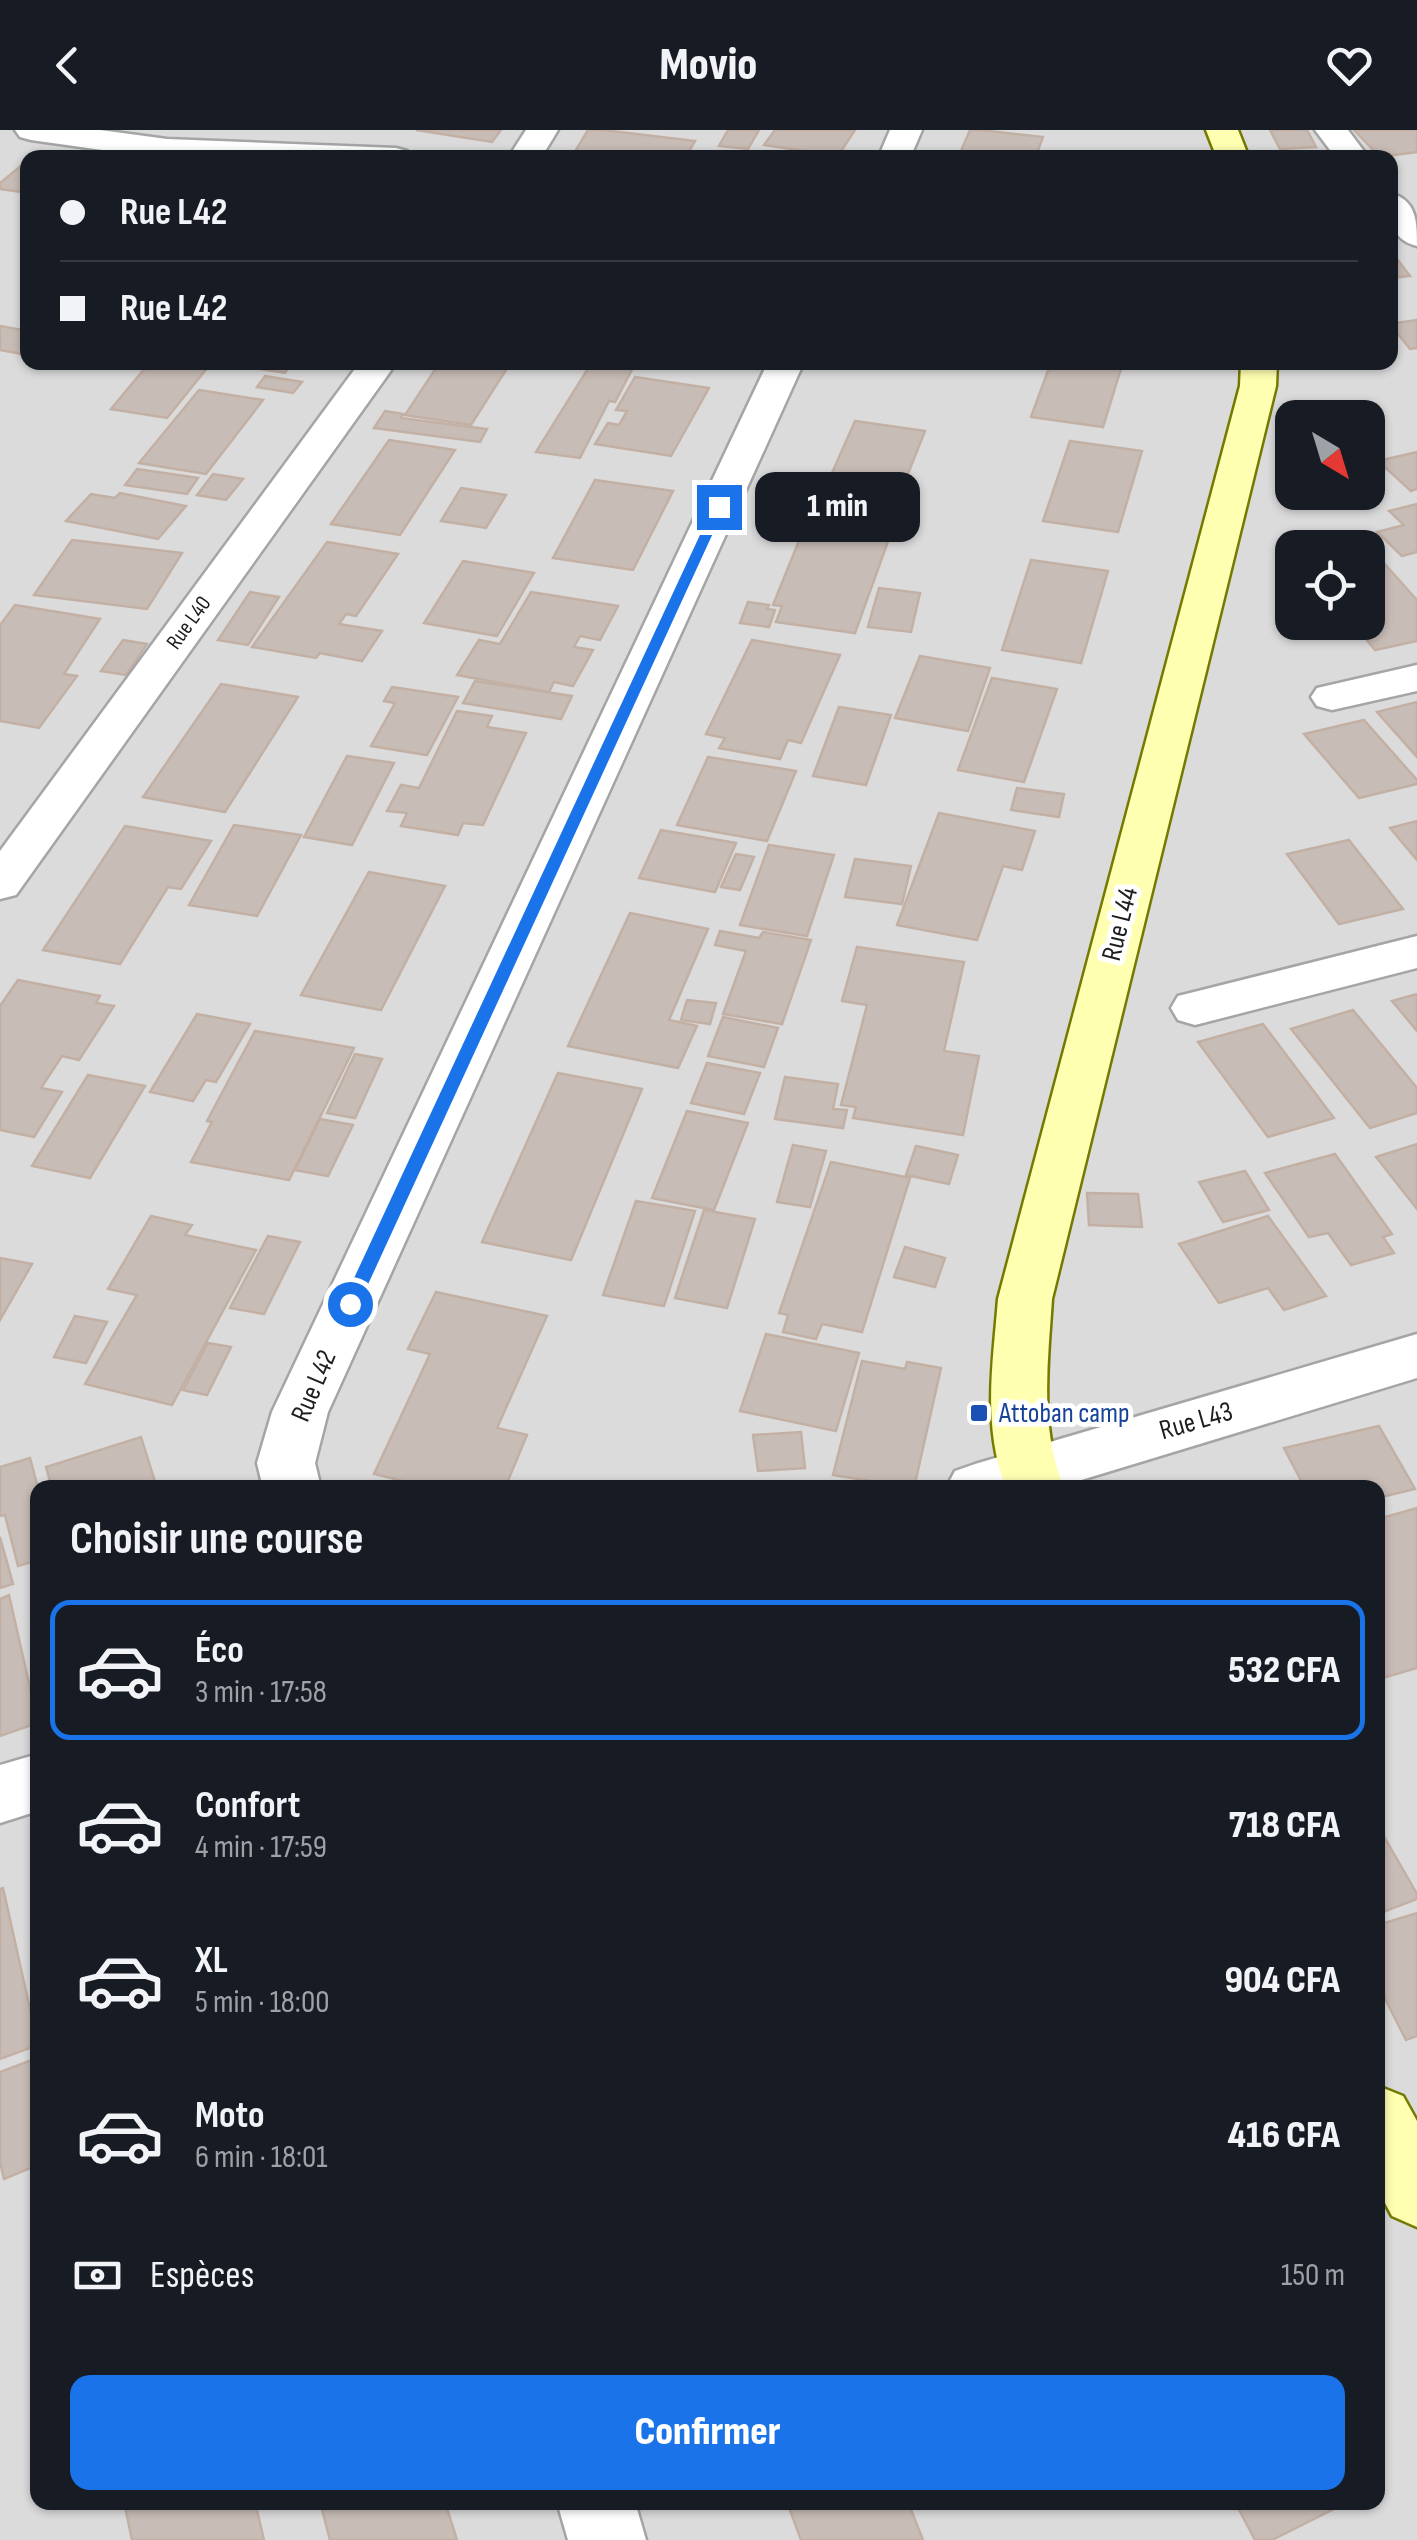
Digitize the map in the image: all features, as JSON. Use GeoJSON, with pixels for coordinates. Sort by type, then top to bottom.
{"type":"FeatureCollection","features":[{"type":"Feature","properties":{"kind":"street"},"geometry":{"type":"LineString","coordinates":[[32,130],[166,148],[212,150]]}},
{"type":"Feature","properties":{"kind":"street"},"geometry":{"type":"LineString","coordinates":[[1331,130],[1347,150]]}},
{"type":"Feature","properties":{"kind":"street"},"geometry":{"type":"LineString","coordinates":[[1398,213],[1417,236]]}},
{"type":"Feature","properties":{"kind":"street","name":"Rue L40"},"geometry":{"type":"LineString","coordinates":[[0,884],[372,370]]}},
{"type":"Feature","properties":{"kind":"street","name":"Rue L42"},"geometry":{"type":"LineString","coordinates":[[290,1480],[286,1463],[300,1412],[782,370]]}},
{"type":"Feature","properties":{"kind":"street","name":"Rue L44"},"geometry":{"type":"LineString","coordinates":[[1012,1480],[1024,1299],[1248,424],[1258,370]]}},
{"type":"Feature","properties":{"kind":"street"},"geometry":{"type":"LineString","coordinates":[[1332,696],[1417,678]]}},
{"type":"Feature","properties":{"kind":"street"},"geometry":{"type":"LineString","coordinates":[[1194,1008],[1417,952]]}},
{"type":"Feature","properties":{"kind":"street","name":"Rue L43"},"geometry":{"type":"LineString","coordinates":[[1018,1480],[1417,1356]]}},
{"type":"Feature","properties":{"kind":"street"},"geometry":{"type":"LineString","coordinates":[[0,1794],[30,1785]]}},
{"type":"Feature","properties":{"kind":"street"},"geometry":{"type":"LineString","coordinates":[[1385,2134],[1417,2191]]}},
{"type":"Feature","properties":{"kind":"street"},"geometry":{"type":"LineString","coordinates":[[598,2510],[607,2540]]}},
{"type":"Feature","properties":{"kind":"shaded area"},"geometry":{"type":"Polygon","coordinates":[[[0,130],[1417,130],[1417,2540],[0,2540],[0,130]]]}},
{"type":"Feature","properties":{"kind":"building"},"geometry":{"type":"Polygon","coordinates":[[[416,130],[501,130],[492,142],[416,130]]]}},
{"type":"Feature","properties":{"kind":"building"},"geometry":{"type":"Polygon","coordinates":[[[588,130],[695,141],[690,150],[576,150],[588,130]]]}},
{"type":"Feature","properties":{"kind":"building"},"geometry":{"type":"Polygon","coordinates":[[[728,130],[759,130],[748,149],[719,146],[728,130]]]}},
{"type":"Feature","properties":{"kind":"building"},"geometry":{"type":"Polygon","coordinates":[[[775,130],[855,130],[842,150],[764,145],[775,130]]]}},
{"type":"Feature","properties":{"kind":"building"},"geometry":{"type":"Polygon","coordinates":[[[970,130],[1043,137],[1038,150],[961,150],[970,130]]]}},
{"type":"Feature","properties":{"kind":"building"},"geometry":{"type":"Polygon","coordinates":[[[1270,130],[1307,130],[1316,147],[1280,149],[1270,130]]]}},
{"type":"Feature","properties":{"kind":"building"},"geometry":{"type":"Polygon","coordinates":[[[1354,130],[1417,130],[1417,152],[1398,155],[1398,150],[1373,150],[1354,130]]]}},
{"type":"Feature","properties":{"kind":"building"},"geometry":{"type":"Polygon","coordinates":[[[20,167],[20,192],[0,189],[0,183],[20,167]]]}},
{"type":"Feature","properties":{"kind":"building"},"geometry":{"type":"Polygon","coordinates":[[[1398,260],[1410,276],[1398,277],[1398,260]]]}},
{"type":"Feature","properties":{"kind":"building"},"geometry":{"type":"Polygon","coordinates":[[[1417,320],[1417,348],[1410,349],[1398,334],[1398,323],[1417,320]]]}},
{"type":"Feature","properties":{"kind":"building"},"geometry":{"type":"Polygon","coordinates":[[[0,326],[20,330],[20,354],[0,350],[0,326]]]}},
{"type":"Feature","properties":{"kind":"building"},"geometry":{"type":"Polygon","coordinates":[[[143,370],[206,370],[167,418],[111,409],[143,370]]]}},
{"type":"Feature","properties":{"kind":"building"},"geometry":{"type":"Polygon","coordinates":[[[435,370],[506,370],[471,425],[405,415],[435,370]]]}},
{"type":"Feature","properties":{"kind":"building"},"geometry":{"type":"Polygon","coordinates":[[[587,370],[632,370],[615,402],[609,401],[580,458],[536,452],[587,370]]]}},
{"type":"Feature","properties":{"kind":"building"},"geometry":{"type":"Polygon","coordinates":[[[1048,370],[1121,370],[1103,427],[1031,417],[1048,370]]]}},
{"type":"Feature","properties":{"kind":"building"},"geometry":{"type":"Polygon","coordinates":[[[265,376],[302,382],[293,393],[257,387],[265,376]]]}},
{"type":"Feature","properties":{"kind":"building"},"geometry":{"type":"Polygon","coordinates":[[[635,377],[709,388],[671,456],[595,444],[608,423],[619,425],[627,411],[616,410],[635,377]]]}},
{"type":"Feature","properties":{"kind":"building"},"geometry":{"type":"Polygon","coordinates":[[[199,390],[263,400],[206,474],[139,463],[199,390]]]}},
{"type":"Feature","properties":{"kind":"building"},"geometry":{"type":"Polygon","coordinates":[[[385,411],[403,414],[401,418],[487,429],[480,442],[374,428],[385,411]]]}},
{"type":"Feature","properties":{"kind":"building"},"geometry":{"type":"Polygon","coordinates":[[[855,421],[925,431],[893,511],[820,500],[855,421]]]}},
{"type":"Feature","properties":{"kind":"building"},"geometry":{"type":"Polygon","coordinates":[[[389,440],[455,450],[400,535],[331,524],[389,440]]]}},
{"type":"Feature","properties":{"kind":"building"},"geometry":{"type":"Polygon","coordinates":[[[1070,441],[1142,451],[1118,532],[1043,521],[1070,441]]]}},
{"type":"Feature","properties":{"kind":"building"},"geometry":{"type":"Polygon","coordinates":[[[1417,452],[1417,489],[1411,491],[1385,467],[1385,459],[1417,452]]]}},
{"type":"Feature","properties":{"kind":"building"},"geometry":{"type":"Polygon","coordinates":[[[137,469],[198,478],[187,494],[125,485],[137,469]]]}},
{"type":"Feature","properties":{"kind":"building"},"geometry":{"type":"Polygon","coordinates":[[[213,474],[243,479],[226,500],[197,495],[213,474]]]}},
{"type":"Feature","properties":{"kind":"building"},"geometry":{"type":"Polygon","coordinates":[[[595,480],[673,491],[633,570],[553,558],[595,480]]]}},
{"type":"Feature","properties":{"kind":"building"},"geometry":{"type":"Polygon","coordinates":[[[461,488],[506,495],[486,528],[441,521],[461,488]]]}},
{"type":"Feature","properties":{"kind":"building"},"geometry":{"type":"Polygon","coordinates":[[[120,493],[186,506],[158,539],[66,521],[91,494],[115,498],[120,493]]]}},
{"type":"Feature","properties":{"kind":"building"},"geometry":{"type":"Polygon","coordinates":[[[1417,504],[1417,552],[1402,556],[1385,540],[1385,530],[1404,525],[1389,511],[1417,504]]]}},
{"type":"Feature","properties":{"kind":"building"},"geometry":{"type":"Polygon","coordinates":[[[807,521],[891,533],[855,633],[776,622],[782,606],[773,605],[807,521]]]}},
{"type":"Feature","properties":{"kind":"building"},"geometry":{"type":"Polygon","coordinates":[[[72,540],[182,553],[147,609],[34,595],[72,540]]]}},
{"type":"Feature","properties":{"kind":"building"},"geometry":{"type":"Polygon","coordinates":[[[327,542],[398,554],[356,616],[346,614],[339,624],[382,631],[362,661],[252,647],[327,542]]]}},
{"type":"Feature","properties":{"kind":"building"},"geometry":{"type":"Polygon","coordinates":[[[1031,560],[1108,571],[1081,663],[1002,650],[1031,560]]]}},
{"type":"Feature","properties":{"kind":"building"},"geometry":{"type":"Polygon","coordinates":[[[463,561],[534,573],[497,636],[424,623],[463,561]]]}},
{"type":"Feature","properties":{"kind":"building"},"geometry":{"type":"Polygon","coordinates":[[[1385,564],[1417,600],[1417,641],[1375,650],[1367,640],[1385,640],[1385,564]]]}},
{"type":"Feature","properties":{"kind":"building"},"geometry":{"type":"Polygon","coordinates":[[[879,588],[920,593],[911,632],[868,627],[879,588]]]}},
{"type":"Feature","properties":{"kind":"building"},"geometry":{"type":"Polygon","coordinates":[[[250,592],[279,597],[248,645],[218,640],[250,592]]]}},
{"type":"Feature","properties":{"kind":"building"},"geometry":{"type":"Polygon","coordinates":[[[531,592],[618,606],[600,640],[580,636],[574,647],[593,650],[573,686],[554,682],[549,692],[457,675],[479,640],[500,644],[531,592]]]}},
{"type":"Feature","properties":{"kind":"building"},"geometry":{"type":"Polygon","coordinates":[[[748,602],[769,605],[767,609],[775,610],[769,627],[740,623],[748,602]]]}},
{"type":"Feature","properties":{"kind":"building"},"geometry":{"type":"Polygon","coordinates":[[[15,605],[100,619],[64,674],[77,676],[39,728],[0,721],[0,625],[15,605]]]}},
{"type":"Feature","properties":{"kind":"building"},"geometry":{"type":"Polygon","coordinates":[[[123,640],[147,644],[126,675],[101,671],[123,640]]]}},
{"type":"Feature","properties":{"kind":"building"},"geometry":{"type":"Polygon","coordinates":[[[752,640],[840,655],[801,743],[788,740],[780,759],[719,748],[725,738],[706,734],[752,640]]]}},
{"type":"Feature","properties":{"kind":"building"},"geometry":{"type":"Polygon","coordinates":[[[920,656],[990,668],[968,731],[895,718],[920,656]]]}},
{"type":"Feature","properties":{"kind":"building"},"geometry":{"type":"Polygon","coordinates":[[[992,678],[1057,689],[1024,782],[958,770],[992,678]]]}},
{"type":"Feature","properties":{"kind":"building"},"geometry":{"type":"Polygon","coordinates":[[[475,681],[572,696],[561,719],[463,703],[475,681]]]}},
{"type":"Feature","properties":{"kind":"building"},"geometry":{"type":"Polygon","coordinates":[[[221,684],[298,697],[225,812],[143,797],[221,684]]]}},
{"type":"Feature","properties":{"kind":"building"},"geometry":{"type":"Polygon","coordinates":[[[392,687],[458,697],[427,755],[371,746],[395,703],[384,701],[392,687]]]}},
{"type":"Feature","properties":{"kind":"building"},"geometry":{"type":"Polygon","coordinates":[[[1417,702],[1417,757],[1377,712],[1417,702]]]}},
{"type":"Feature","properties":{"kind":"building"},"geometry":{"type":"Polygon","coordinates":[[[839,707],[891,715],[866,785],[813,776],[839,707]]]}},
{"type":"Feature","properties":{"kind":"building"},"geometry":{"type":"Polygon","coordinates":[[[457,711],[492,716],[487,727],[526,733],[483,825],[463,823],[458,835],[401,826],[407,813],[387,811],[401,785],[419,788],[457,711]]]}},
{"type":"Feature","properties":{"kind":"building"},"geometry":{"type":"Polygon","coordinates":[[[1364,720],[1417,784],[1359,798],[1304,734],[1364,720]]]}},
{"type":"Feature","properties":{"kind":"building"},"geometry":{"type":"Polygon","coordinates":[[[347,756],[394,763],[352,845],[304,837],[347,756]]]}},
{"type":"Feature","properties":{"kind":"building"},"geometry":{"type":"Polygon","coordinates":[[[708,757],[796,771],[767,841],[677,825],[708,757]]]}},
{"type":"Feature","properties":{"kind":"building"},"geometry":{"type":"Polygon","coordinates":[[[1017,788],[1064,794],[1059,817],[1011,810],[1017,788]]]}},
{"type":"Feature","properties":{"kind":"building"},"geometry":{"type":"Polygon","coordinates":[[[939,813],[1035,831],[1022,870],[1003,866],[977,940],[897,925],[939,813]]]}},
{"type":"Feature","properties":{"kind":"building"},"geometry":{"type":"Polygon","coordinates":[[[1417,821],[1417,860],[1390,828],[1417,821]]]}},
{"type":"Feature","properties":{"kind":"building"},"geometry":{"type":"Polygon","coordinates":[[[234,825],[301,835],[257,916],[189,905],[234,825]]]}},
{"type":"Feature","properties":{"kind":"building"},"geometry":{"type":"Polygon","coordinates":[[[125,826],[211,841],[181,889],[168,887],[120,964],[43,950],[125,826]]]}},
{"type":"Feature","properties":{"kind":"building"},"geometry":{"type":"Polygon","coordinates":[[[661,830],[736,843],[715,892],[639,878],[661,830]]]}},
{"type":"Feature","properties":{"kind":"building"},"geometry":{"type":"Polygon","coordinates":[[[1349,840],[1403,909],[1339,924],[1287,854],[1349,840]]]}},
{"type":"Feature","properties":{"kind":"building"},"geometry":{"type":"Polygon","coordinates":[[[769,845],[834,855],[807,936],[740,925],[769,845]]]}},
{"type":"Feature","properties":{"kind":"building"},"geometry":{"type":"Polygon","coordinates":[[[736,854],[754,857],[740,890],[721,887],[736,854]]]}},
{"type":"Feature","properties":{"kind":"building"},"geometry":{"type":"Polygon","coordinates":[[[855,859],[911,866],[902,904],[845,897],[855,859]]]}},
{"type":"Feature","properties":{"kind":"building"},"geometry":{"type":"Polygon","coordinates":[[[369,872],[445,886],[381,1010],[301,995],[369,872]]]}},
{"type":"Feature","properties":{"kind":"building"},"geometry":{"type":"Polygon","coordinates":[[[630,913],[708,929],[669,1020],[697,1026],[678,1068],[568,1046],[630,913]]]}},
{"type":"Feature","properties":{"kind":"building"},"geometry":{"type":"Polygon","coordinates":[[[720,931],[759,938],[763,932],[811,940],[782,1024],[723,1014],[746,951],[715,945],[720,931]]]}},
{"type":"Feature","properties":{"kind":"building"},"geometry":{"type":"Polygon","coordinates":[[[857,947],[964,962],[944,1051],[979,1056],[963,1135],[853,1118],[856,1107],[841,1105],[867,1005],[842,1001],[857,947]]]}},
{"type":"Feature","properties":{"kind":"building"},"geometry":{"type":"Polygon","coordinates":[[[18,980],[100,996],[96,1003],[114,1006],[79,1060],[62,1056],[41,1088],[62,1092],[34,1137],[0,1130],[0,1006],[18,980]]]}},
{"type":"Feature","properties":{"kind":"building"},"geometry":{"type":"Polygon","coordinates":[[[1417,994],[1417,1031],[1392,1001],[1417,994]]]}},
{"type":"Feature","properties":{"kind":"building"},"geometry":{"type":"Polygon","coordinates":[[[687,1000],[716,1003],[710,1024],[681,1020],[687,1000]]]}},
{"type":"Feature","properties":{"kind":"building"},"geometry":{"type":"Polygon","coordinates":[[[1353,1010],[1417,1088],[1417,1113],[1370,1128],[1291,1029],[1353,1010]]]}},
{"type":"Feature","properties":{"kind":"building"},"geometry":{"type":"Polygon","coordinates":[[[197,1014],[250,1024],[216,1082],[206,1080],[193,1101],[150,1092],[197,1014]]]}},
{"type":"Feature","properties":{"kind":"building"},"geometry":{"type":"Polygon","coordinates":[[[723,1017],[778,1028],[764,1067],[708,1056],[723,1017]]]}},
{"type":"Feature","properties":{"kind":"building"},"geometry":{"type":"Polygon","coordinates":[[[1263,1024],[1334,1118],[1268,1137],[1198,1042],[1263,1024]]]}},
{"type":"Feature","properties":{"kind":"building"},"geometry":{"type":"Polygon","coordinates":[[[255,1031],[354,1048],[289,1180],[191,1162],[212,1122],[207,1121],[255,1031]]]}},
{"type":"Feature","properties":{"kind":"building"},"geometry":{"type":"Polygon","coordinates":[[[355,1054],[382,1059],[355,1118],[327,1113],[355,1054]]]}},
{"type":"Feature","properties":{"kind":"building"},"geometry":{"type":"Polygon","coordinates":[[[707,1063],[760,1073],[744,1114],[691,1103],[707,1063]]]}},
{"type":"Feature","properties":{"kind":"building"},"geometry":{"type":"Polygon","coordinates":[[[558,1073],[642,1089],[571,1260],[482,1242],[558,1073]]]}},
{"type":"Feature","properties":{"kind":"building"},"geometry":{"type":"Polygon","coordinates":[[[88,1075],[145,1086],[90,1178],[32,1166],[88,1075]]]}},
{"type":"Feature","properties":{"kind":"building"},"geometry":{"type":"Polygon","coordinates":[[[785,1077],[838,1084],[833,1109],[847,1110],[843,1128],[775,1119],[785,1077]]]}},
{"type":"Feature","properties":{"kind":"building"},"geometry":{"type":"Polygon","coordinates":[[[687,1111],[748,1123],[714,1210],[652,1198],[687,1111]]]}},
{"type":"Feature","properties":{"kind":"building"},"geometry":{"type":"Polygon","coordinates":[[[320,1119],[353,1125],[328,1176],[295,1170],[320,1119]]]}},
{"type":"Feature","properties":{"kind":"building"},"geometry":{"type":"Polygon","coordinates":[[[1417,1144],[1417,1209],[1376,1157],[1417,1144]]]}},
{"type":"Feature","properties":{"kind":"building"},"geometry":{"type":"Polygon","coordinates":[[[793,1145],[826,1151],[810,1207],[777,1202],[793,1145]]]}},
{"type":"Feature","properties":{"kind":"building"},"geometry":{"type":"Polygon","coordinates":[[[916,1146],[958,1155],[949,1184],[906,1175],[916,1146]]]}},
{"type":"Feature","properties":{"kind":"building"},"geometry":{"type":"Polygon","coordinates":[[[1335,1154],[1392,1234],[1383,1237],[1394,1253],[1351,1265],[1328,1233],[1309,1237],[1265,1173],[1335,1154]]]}},
{"type":"Feature","properties":{"kind":"building"},"geometry":{"type":"Polygon","coordinates":[[[831,1162],[910,1178],[862,1332],[822,1324],[816,1339],[783,1332],[788,1315],[779,1313],[831,1162]]]}},
{"type":"Feature","properties":{"kind":"building"},"geometry":{"type":"Polygon","coordinates":[[[1245,1171],[1269,1210],[1223,1222],[1199,1182],[1245,1171]]]}},
{"type":"Feature","properties":{"kind":"building"},"geometry":{"type":"Polygon","coordinates":[[[1087,1193],[1138,1194],[1142,1227],[1089,1225],[1087,1193]]]}},
{"type":"Feature","properties":{"kind":"building"},"geometry":{"type":"Polygon","coordinates":[[[636,1201],[695,1211],[664,1306],[603,1295],[636,1201]]]}},
{"type":"Feature","properties":{"kind":"building"},"geometry":{"type":"Polygon","coordinates":[[[704,1210],[755,1219],[727,1308],[675,1298],[704,1210]]]}},
{"type":"Feature","properties":{"kind":"building"},"geometry":{"type":"Polygon","coordinates":[[[151,1216],[192,1225],[185,1235],[256,1250],[172,1405],[85,1384],[137,1295],[108,1289],[151,1216]]]}},
{"type":"Feature","properties":{"kind":"building"},"geometry":{"type":"Polygon","coordinates":[[[1268,1216],[1326,1296],[1284,1310],[1268,1288],[1219,1303],[1179,1244],[1268,1216]]]}},
{"type":"Feature","properties":{"kind":"building"},"geometry":{"type":"Polygon","coordinates":[[[268,1236],[300,1242],[264,1314],[230,1308],[268,1236]]]}},
{"type":"Feature","properties":{"kind":"building"},"geometry":{"type":"Polygon","coordinates":[[[905,1247],[945,1258],[935,1287],[894,1277],[905,1247]]]}},
{"type":"Feature","properties":{"kind":"building"},"geometry":{"type":"Polygon","coordinates":[[[0,1258],[32,1264],[0,1320],[0,1258]]]}},
{"type":"Feature","properties":{"kind":"building"},"geometry":{"type":"Polygon","coordinates":[[[436,1292],[547,1316],[497,1428],[527,1435],[508,1480],[398,1480],[374,1474],[430,1354],[408,1349],[436,1292]]]}},
{"type":"Feature","properties":{"kind":"building"},"geometry":{"type":"Polygon","coordinates":[[[75,1316],[107,1322],[86,1363],[54,1357],[75,1316]]]}},
{"type":"Feature","properties":{"kind":"building"},"geometry":{"type":"Polygon","coordinates":[[[766,1334],[859,1353],[836,1431],[740,1411],[766,1334]]]}},
{"type":"Feature","properties":{"kind":"building"},"geometry":{"type":"Polygon","coordinates":[[[208,1343],[231,1347],[207,1395],[183,1390],[208,1343]]]}},
{"type":"Feature","properties":{"kind":"building"},"geometry":{"type":"Polygon","coordinates":[[[862,1361],[905,1369],[907,1362],[941,1368],[916,1480],[864,1480],[833,1475],[862,1361]]]}},
{"type":"Feature","properties":{"kind":"building"},"geometry":{"type":"Polygon","coordinates":[[[1379,1426],[1415,1489],[1385,1496],[1385,1480],[1301,1480],[1284,1448],[1379,1426]]]}},
{"type":"Feature","properties":{"kind":"building"},"geometry":{"type":"Polygon","coordinates":[[[801,1432],[805,1468],[758,1471],[753,1435],[801,1432]]]}},
{"type":"Feature","properties":{"kind":"building"},"geometry":{"type":"Polygon","coordinates":[[[141,1437],[154,1480],[50,1480],[46,1467],[141,1437]]]}},
{"type":"Feature","properties":{"kind":"building"},"geometry":{"type":"Polygon","coordinates":[[[30,1458],[36,1480],[30,1480],[30,1562],[18,1566],[5,1515],[0,1516],[0,1467],[30,1458]]]}},
{"type":"Feature","properties":{"kind":"building"},"geometry":{"type":"Polygon","coordinates":[[[1417,1508],[1417,1668],[1385,1677],[1385,1517],[1417,1508]]]}},
{"type":"Feature","properties":{"kind":"building"},"geometry":{"type":"Polygon","coordinates":[[[0,1537],[13,1584],[0,1588],[0,1537]]]}},
{"type":"Feature","properties":{"kind":"building"},"geometry":{"type":"Polygon","coordinates":[[[9,1595],[30,1688],[30,1726],[0,1736],[0,1599],[9,1595]]]}},
{"type":"Feature","properties":{"kind":"building"},"geometry":{"type":"Polygon","coordinates":[[[1385,1838],[1417,1894],[1417,1899],[1385,1911],[1385,1838]]]}},
{"type":"Feature","properties":{"kind":"building"},"geometry":{"type":"Polygon","coordinates":[[[3,1888],[30,2009],[30,2048],[0,2059],[3,1888]]]}},
{"type":"Feature","properties":{"kind":"building"},"geometry":{"type":"Polygon","coordinates":[[[1417,1913],[1417,2036],[1406,2040],[1385,1999],[1385,1923],[1417,1913]]]}},
{"type":"Feature","properties":{"kind":"building"},"geometry":{"type":"Polygon","coordinates":[[[30,2061],[30,2168],[4,2179],[0,2162],[0,2072],[30,2061]]]}},
{"type":"Feature","properties":{"kind":"building"},"geometry":{"type":"Polygon","coordinates":[[[126,2510],[257,2510],[264,2540],[132,2540],[126,2510]]]}},
{"type":"Feature","properties":{"kind":"building"},"geometry":{"type":"Polygon","coordinates":[[[322,2510],[448,2510],[457,2540],[330,2540],[322,2510]]]}},
{"type":"Feature","properties":{"kind":"building"},"geometry":{"type":"Polygon","coordinates":[[[790,2510],[911,2510],[923,2540],[801,2540],[790,2510]]]}},
{"type":"Feature","properties":{"kind":"building"},"geometry":{"type":"Polygon","coordinates":[[[1239,2510],[1332,2510],[1272,2540],[1255,2540],[1239,2510]]]}},
{"type":"Feature","properties":{"kind":"place","name":"Attoban camp"},"geometry":{"type":"Point","coordinates":[979,1413]}},
{"type":"Feature","properties":{"kind":"route"},"geometry":{"type":"LineString","coordinates":[[350,1304],[719,507]]}}]}
